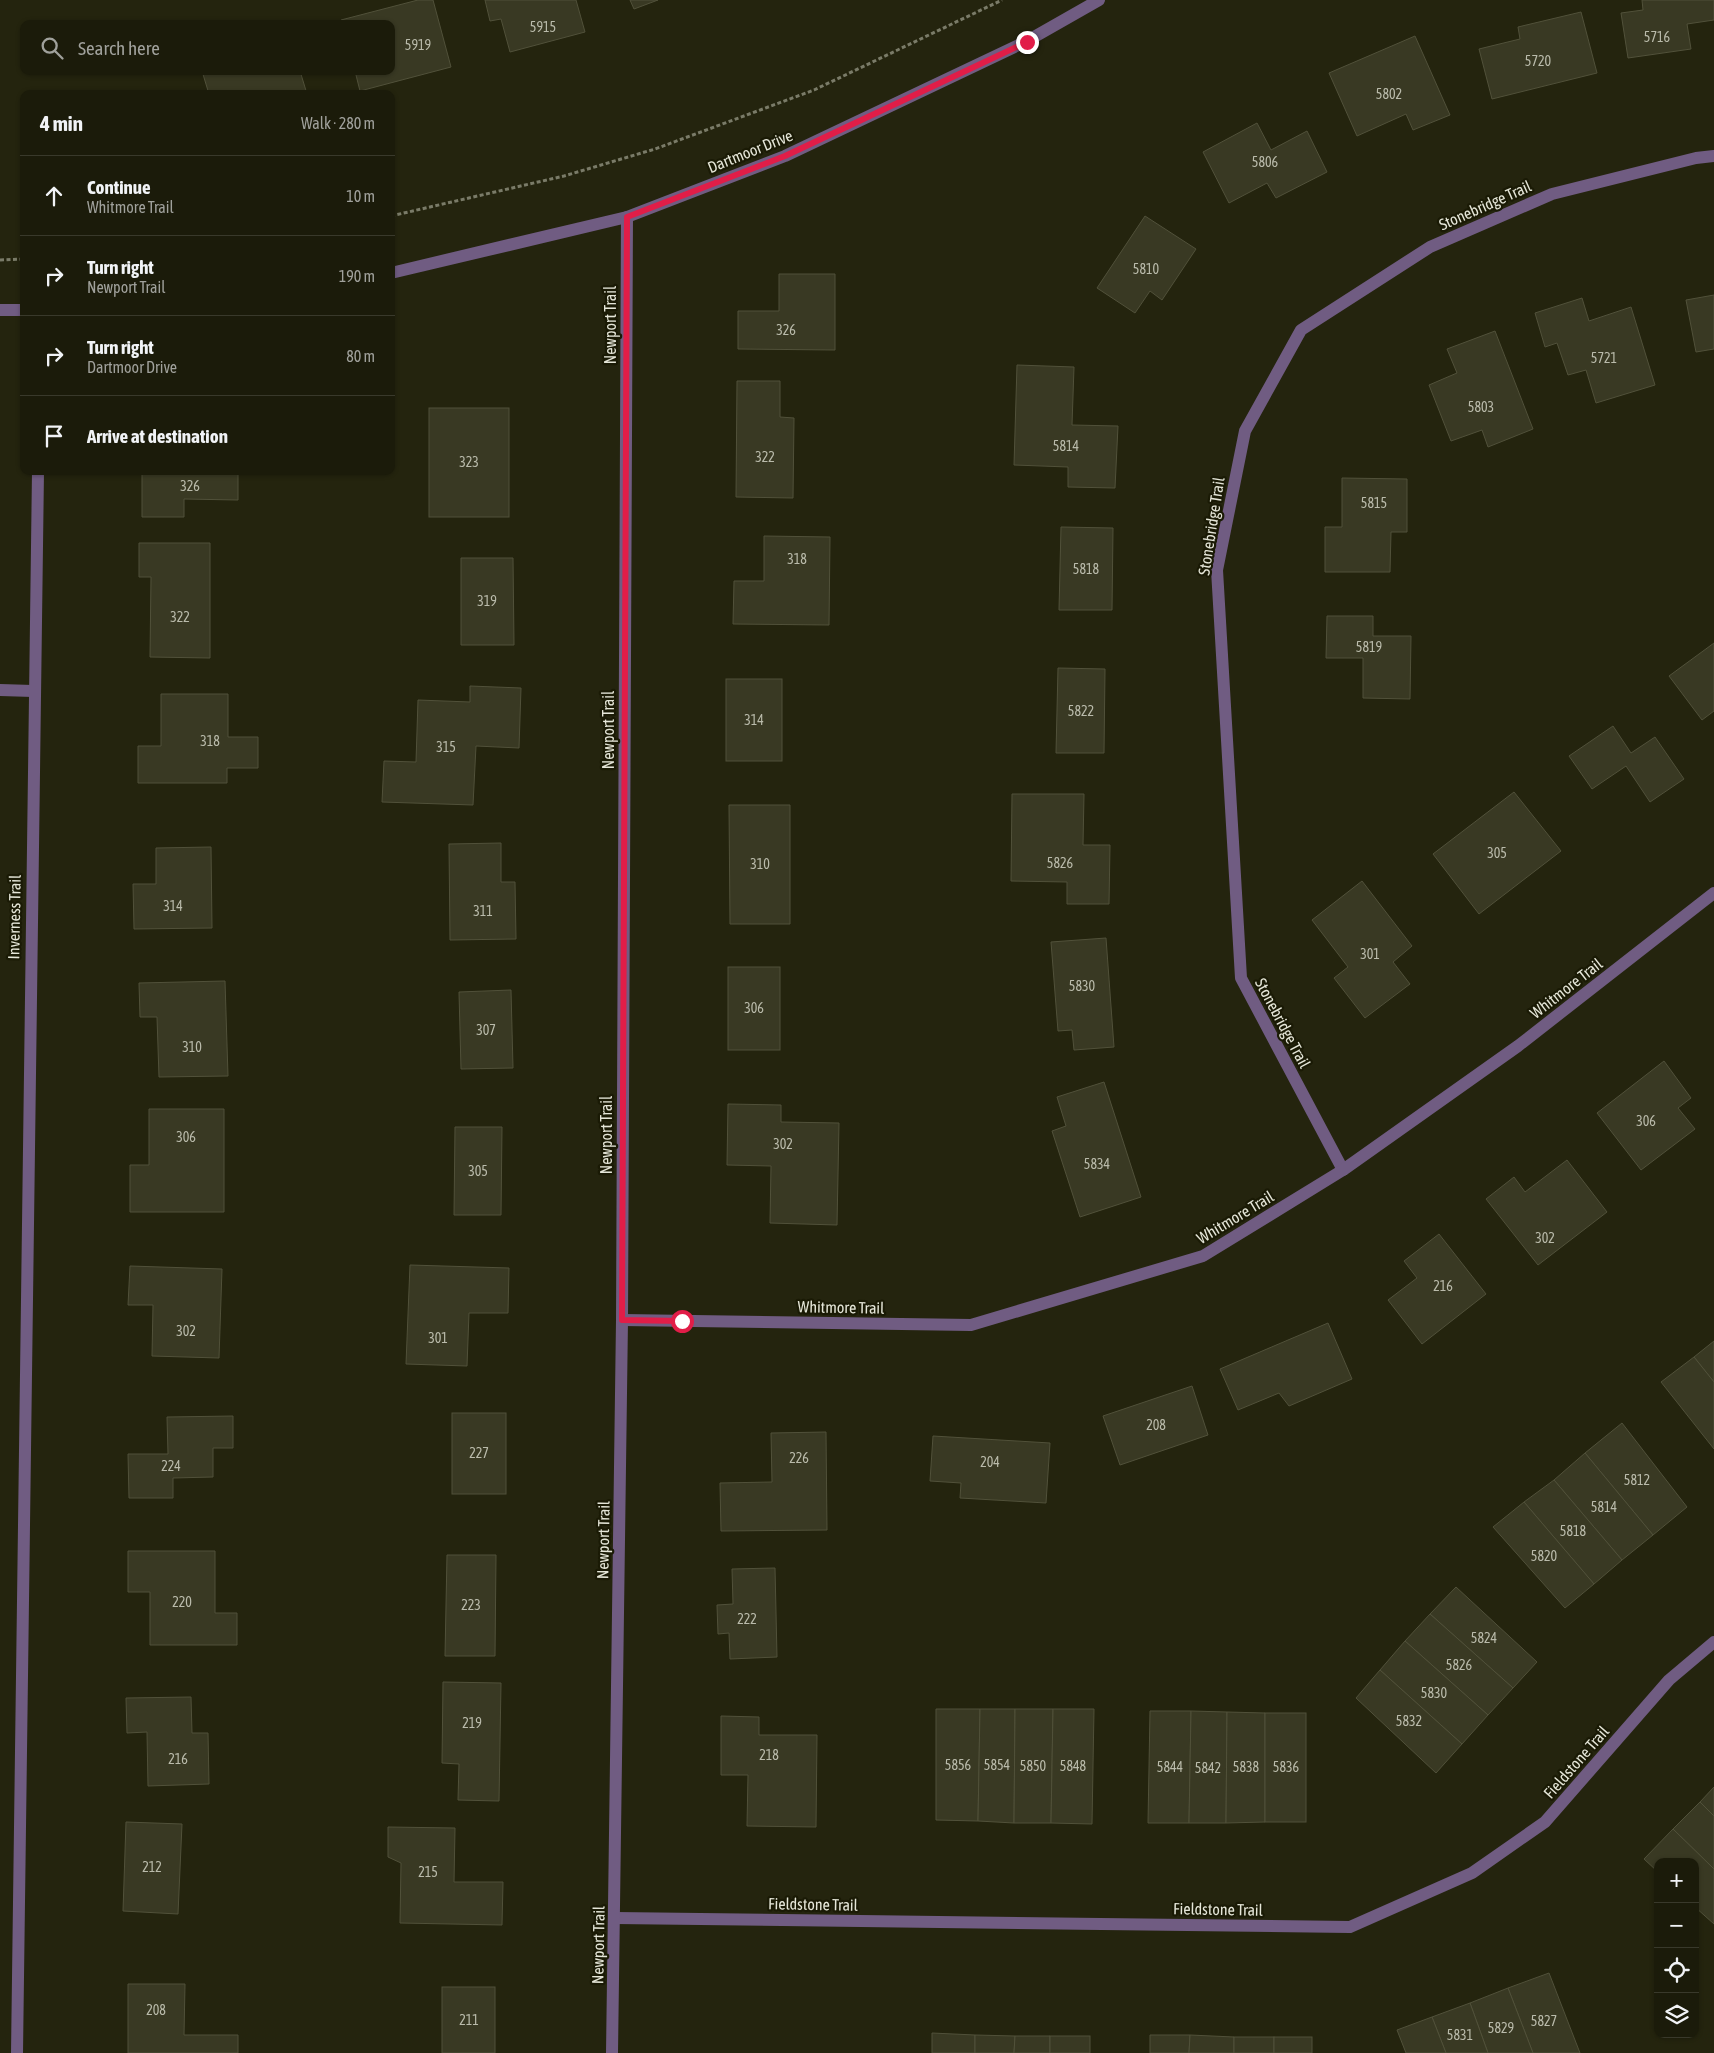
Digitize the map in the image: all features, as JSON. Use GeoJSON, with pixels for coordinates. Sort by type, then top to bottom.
{"type":"FeatureCollection","features":[{"type":"Feature","properties":{"kind":"street","name":"Dartmoor Drive"},"geometry":{"type":"LineString","coordinates":[[395,272],[627,217],[785,156],[1027,42],[1099,0]]}},
{"type":"Feature","properties":{"kind":"street","name":"Stonebridge Trail"},"geometry":{"type":"LineString","coordinates":[[1343,1170],[1242,978],[1217,570],[1245,431],[1302,330],[1430,247],[1552,194],[1696,158],[1714,156]]}},
{"type":"Feature","properties":{"kind":"street","name":"Newport Trail"},"geometry":{"type":"LineString","coordinates":[[612,2053],[622,1320],[627,217]]}},
{"type":"Feature","properties":{"kind":"street"},"geometry":{"type":"LineString","coordinates":[[0,310],[20,310]]}},
{"type":"Feature","properties":{"kind":"street","name":"Inverness Trail"},"geometry":{"type":"LineString","coordinates":[[17,2053],[33,691],[38,475]]}},
{"type":"Feature","properties":{"kind":"street"},"geometry":{"type":"LineString","coordinates":[[0,690],[33,691]]}},
{"type":"Feature","properties":{"kind":"street","name":"Whitmore Trail"},"geometry":{"type":"LineString","coordinates":[[622,1320],[971,1326],[1203,1256],[1343,1170],[1518,1046],[1714,893]]}},
{"type":"Feature","properties":{"kind":"street","name":"Fieldstone Trail"},"geometry":{"type":"LineString","coordinates":[[615,1918],[1350,1927],[1472,1873],[1545,1822],[1669,1680],[1714,1642]]}},
{"type":"Feature","properties":{"kind":"path"},"geometry":{"type":"LineString","coordinates":[[395,215],[564,176],[655,149],[814,90],[1002,0]]}},
{"type":"Feature","properties":{"kind":"path"},"geometry":{"type":"LineString","coordinates":[[0,260],[20,259]]}},
{"type":"Feature","properties":{"kind":"building"},"geometry":{"type":"Polygon","coordinates":[[[418,0],[433,0],[451,67],[360,90],[356,75],[395,75],[395,20],[341,20],[418,0]]]}},
{"type":"Feature","properties":{"kind":"building"},"geometry":{"type":"Polygon","coordinates":[[[485,0],[576,0],[585,32],[510,52],[501,19],[490,21],[485,0]]]}},
{"type":"Feature","properties":{"kind":"building"},"geometry":{"type":"Polygon","coordinates":[[[630,0],[658,0],[634,9],[630,0]]]}},
{"type":"Feature","properties":{"kind":"building"},"geometry":{"type":"Polygon","coordinates":[[[1642,0],[1714,0],[1714,20],[1687,24],[1691,49],[1628,58],[1621,13],[1643,10],[1642,0]]]}},
{"type":"Feature","properties":{"kind":"building"},"geometry":{"type":"Polygon","coordinates":[[[1581,12],[1597,73],[1492,99],[1479,49],[1520,39],[1518,27],[1581,12]]]}},
{"type":"Feature","properties":{"kind":"building"},"geometry":{"type":"Polygon","coordinates":[[[1415,36],[1450,115],[1413,130],[1406,114],[1357,136],[1329,73],[1415,36]]]}},
{"type":"Feature","properties":{"kind":"building"},"geometry":{"type":"Polygon","coordinates":[[[203,75],[301,75],[306,90],[208,90],[203,75]]]}},
{"type":"Feature","properties":{"kind":"building"},"geometry":{"type":"Polygon","coordinates":[[[1257,123],[1271,150],[1307,131],[1327,172],[1276,198],[1267,183],[1229,203],[1203,152],[1257,123]]]}},
{"type":"Feature","properties":{"kind":"building"},"geometry":{"type":"Polygon","coordinates":[[[1145,216],[1196,249],[1162,300],[1150,291],[1135,313],[1097,288],[1145,216]]]}},
{"type":"Feature","properties":{"kind":"building"},"geometry":{"type":"Polygon","coordinates":[[[779,274],[835,274],[835,350],[738,349],[738,311],[779,311],[779,274]]]}},
{"type":"Feature","properties":{"kind":"building"},"geometry":{"type":"Polygon","coordinates":[[[1714,295],[1714,349],[1696,352],[1686,300],[1714,295]]]}},
{"type":"Feature","properties":{"kind":"building"},"geometry":{"type":"Polygon","coordinates":[[[1582,298],[1589,321],[1631,307],[1655,385],[1596,403],[1586,370],[1568,375],[1557,343],[1545,347],[1535,313],[1582,298]]]}},
{"type":"Feature","properties":{"kind":"building"},"geometry":{"type":"Polygon","coordinates":[[[1495,331],[1533,429],[1488,447],[1482,430],[1451,441],[1429,385],[1457,373],[1447,349],[1495,331]]]}},
{"type":"Feature","properties":{"kind":"building"},"geometry":{"type":"Polygon","coordinates":[[[1017,365],[1074,367],[1072,425],[1118,426],[1115,488],[1068,487],[1068,467],[1014,465],[1017,365]]]}},
{"type":"Feature","properties":{"kind":"building"},"geometry":{"type":"Polygon","coordinates":[[[737,381],[780,381],[780,417],[794,418],[793,498],[736,497],[737,381]]]}},
{"type":"Feature","properties":{"kind":"building"},"geometry":{"type":"Polygon","coordinates":[[[429,408],[509,408],[509,517],[429,517],[429,408]]]}},
{"type":"Feature","properties":{"kind":"building"},"geometry":{"type":"Polygon","coordinates":[[[142,475],[238,475],[238,500],[184,499],[184,517],[142,517],[142,475]]]}},
{"type":"Feature","properties":{"kind":"building"},"geometry":{"type":"Polygon","coordinates":[[[1342,478],[1407,479],[1407,532],[1391,532],[1390,572],[1325,572],[1325,527],[1342,527],[1342,478]]]}},
{"type":"Feature","properties":{"kind":"building"},"geometry":{"type":"Polygon","coordinates":[[[1061,527],[1113,528],[1112,610],[1059,610],[1061,527]]]}},
{"type":"Feature","properties":{"kind":"building"},"geometry":{"type":"Polygon","coordinates":[[[764,536],[830,537],[829,625],[733,624],[734,581],[764,581],[764,536]]]}},
{"type":"Feature","properties":{"kind":"building"},"geometry":{"type":"Polygon","coordinates":[[[139,543],[210,543],[210,658],[150,657],[151,577],[139,577],[139,543]]]}},
{"type":"Feature","properties":{"kind":"building"},"geometry":{"type":"Polygon","coordinates":[[[461,558],[513,558],[514,645],[461,645],[461,558]]]}},
{"type":"Feature","properties":{"kind":"building"},"geometry":{"type":"Polygon","coordinates":[[[1327,616],[1373,616],[1373,636],[1411,636],[1410,699],[1363,698],[1363,658],[1326,658],[1327,616]]]}},
{"type":"Feature","properties":{"kind":"building"},"geometry":{"type":"Polygon","coordinates":[[[1714,643],[1714,711],[1702,720],[1669,676],[1714,643]]]}},
{"type":"Feature","properties":{"kind":"building"},"geometry":{"type":"Polygon","coordinates":[[[1058,668],[1105,669],[1104,753],[1056,753],[1058,668]]]}},
{"type":"Feature","properties":{"kind":"building"},"geometry":{"type":"Polygon","coordinates":[[[726,679],[782,679],[782,761],[726,761],[726,679]]]}},
{"type":"Feature","properties":{"kind":"building"},"geometry":{"type":"Polygon","coordinates":[[[470,686],[521,688],[519,748],[476,746],[473,805],[382,802],[384,761],[416,762],[418,700],[470,702],[470,686]]]}},
{"type":"Feature","properties":{"kind":"building"},"geometry":{"type":"Polygon","coordinates":[[[161,694],[228,694],[228,737],[258,737],[258,768],[227,768],[227,783],[138,783],[138,746],[161,746],[161,694]]]}},
{"type":"Feature","properties":{"kind":"building"},"geometry":{"type":"Polygon","coordinates":[[[1613,726],[1631,753],[1655,737],[1684,779],[1650,802],[1626,766],[1592,789],[1569,756],[1613,726]]]}},
{"type":"Feature","properties":{"kind":"building"},"geometry":{"type":"Polygon","coordinates":[[[1514,792],[1561,851],[1479,914],[1433,854],[1514,792]]]}},
{"type":"Feature","properties":{"kind":"building"},"geometry":{"type":"Polygon","coordinates":[[[1012,794],[1084,794],[1083,845],[1110,845],[1109,904],[1067,904],[1067,882],[1011,881],[1012,794]]]}},
{"type":"Feature","properties":{"kind":"building"},"geometry":{"type":"Polygon","coordinates":[[[729,805],[790,805],[790,924],[730,924],[729,805]]]}},
{"type":"Feature","properties":{"kind":"building"},"geometry":{"type":"Polygon","coordinates":[[[501,843],[501,882],[515,882],[516,939],[450,940],[449,844],[501,843]]]}},
{"type":"Feature","properties":{"kind":"building"},"geometry":{"type":"Polygon","coordinates":[[[211,847],[212,928],[134,929],[133,884],[156,884],[156,848],[211,847]]]}},
{"type":"Feature","properties":{"kind":"building"},"geometry":{"type":"Polygon","coordinates":[[[1362,881],[1412,946],[1393,962],[1410,984],[1365,1018],[1334,978],[1348,967],[1312,920],[1362,881]]]}},
{"type":"Feature","properties":{"kind":"building"},"geometry":{"type":"Polygon","coordinates":[[[1106,938],[1114,1047],[1074,1050],[1072,1030],[1058,1031],[1051,942],[1106,938]]]}},
{"type":"Feature","properties":{"kind":"building"},"geometry":{"type":"Polygon","coordinates":[[[728,967],[780,967],[780,1050],[728,1050],[728,967]]]}},
{"type":"Feature","properties":{"kind":"building"},"geometry":{"type":"Polygon","coordinates":[[[225,981],[228,1076],[159,1077],[157,1017],[140,1017],[139,983],[225,981]]]}},
{"type":"Feature","properties":{"kind":"building"},"geometry":{"type":"Polygon","coordinates":[[[511,990],[513,1068],[461,1069],[459,992],[511,990]]]}},
{"type":"Feature","properties":{"kind":"building"},"geometry":{"type":"Polygon","coordinates":[[[1664,1061],[1691,1098],[1678,1108],[1695,1129],[1641,1170],[1597,1113],[1664,1061]]]}},
{"type":"Feature","properties":{"kind":"building"},"geometry":{"type":"Polygon","coordinates":[[[1104,1082],[1141,1197],[1080,1217],[1052,1131],[1066,1126],[1057,1097],[1104,1082]]]}},
{"type":"Feature","properties":{"kind":"building"},"geometry":{"type":"Polygon","coordinates":[[[728,1104],[781,1105],[781,1122],[839,1123],[837,1225],[770,1223],[771,1166],[727,1165],[728,1104]]]}},
{"type":"Feature","properties":{"kind":"building"},"geometry":{"type":"Polygon","coordinates":[[[149,1109],[224,1109],[224,1212],[130,1212],[130,1165],[149,1165],[149,1109]]]}},
{"type":"Feature","properties":{"kind":"building"},"geometry":{"type":"Polygon","coordinates":[[[455,1127],[502,1127],[501,1215],[454,1215],[455,1127]]]}},
{"type":"Feature","properties":{"kind":"building"},"geometry":{"type":"Polygon","coordinates":[[[1567,1160],[1607,1212],[1538,1265],[1486,1199],[1514,1177],[1525,1192],[1567,1160]]]}},
{"type":"Feature","properties":{"kind":"building"},"geometry":{"type":"Polygon","coordinates":[[[1439,1234],[1486,1294],[1422,1344],[1388,1300],[1417,1278],[1404,1261],[1439,1234]]]}},
{"type":"Feature","properties":{"kind":"building"},"geometry":{"type":"Polygon","coordinates":[[[410,1265],[509,1268],[508,1313],[469,1313],[467,1366],[406,1364],[410,1265]]]}},
{"type":"Feature","properties":{"kind":"building"},"geometry":{"type":"Polygon","coordinates":[[[130,1266],[222,1269],[219,1358],[152,1356],[153,1305],[128,1305],[130,1266]]]}},
{"type":"Feature","properties":{"kind":"building"},"geometry":{"type":"Polygon","coordinates":[[[1328,1323],[1352,1379],[1289,1406],[1279,1393],[1238,1410],[1220,1369],[1328,1323]]]}},
{"type":"Feature","properties":{"kind":"building"},"geometry":{"type":"Polygon","coordinates":[[[1714,1341],[1714,1382],[1694,1357],[1714,1341]]]}},
{"type":"Feature","properties":{"kind":"building"},"geometry":{"type":"Polygon","coordinates":[[[1694,1357],[1714,1382],[1714,1449],[1661,1382],[1694,1357]]]}},
{"type":"Feature","properties":{"kind":"building"},"geometry":{"type":"Polygon","coordinates":[[[1192,1386],[1208,1435],[1120,1465],[1103,1416],[1192,1386]]]}},
{"type":"Feature","properties":{"kind":"building"},"geometry":{"type":"Polygon","coordinates":[[[452,1413],[506,1413],[506,1494],[452,1494],[452,1413]]]}},
{"type":"Feature","properties":{"kind":"building"},"geometry":{"type":"Polygon","coordinates":[[[233,1416],[233,1448],[213,1448],[213,1477],[173,1478],[173,1498],[129,1498],[128,1454],[168,1454],[167,1417],[233,1416]]]}},
{"type":"Feature","properties":{"kind":"building"},"geometry":{"type":"Polygon","coordinates":[[[1622,1423],[1687,1507],[1653,1535],[1585,1453],[1622,1423]]]}},
{"type":"Feature","properties":{"kind":"building"},"geometry":{"type":"Polygon","coordinates":[[[826,1432],[827,1530],[721,1531],[720,1483],[772,1482],[771,1433],[826,1432]]]}},
{"type":"Feature","properties":{"kind":"building"},"geometry":{"type":"Polygon","coordinates":[[[933,1436],[1050,1443],[1046,1503],[960,1498],[961,1483],[930,1481],[933,1436]]]}},
{"type":"Feature","properties":{"kind":"building"},"geometry":{"type":"Polygon","coordinates":[[[1585,1453],[1653,1535],[1622,1560],[1554,1480],[1585,1453]]]}},
{"type":"Feature","properties":{"kind":"building"},"geometry":{"type":"Polygon","coordinates":[[[1554,1480],[1622,1560],[1594,1584],[1524,1502],[1554,1480]]]}},
{"type":"Feature","properties":{"kind":"building"},"geometry":{"type":"Polygon","coordinates":[[[1524,1502],[1594,1584],[1565,1608],[1493,1527],[1524,1502]]]}},
{"type":"Feature","properties":{"kind":"building"},"geometry":{"type":"Polygon","coordinates":[[[128,1551],[215,1551],[215,1613],[237,1613],[237,1645],[150,1645],[150,1592],[128,1592],[128,1551]]]}},
{"type":"Feature","properties":{"kind":"building"},"geometry":{"type":"Polygon","coordinates":[[[447,1555],[496,1555],[495,1656],[445,1656],[447,1555]]]}},
{"type":"Feature","properties":{"kind":"building"},"geometry":{"type":"Polygon","coordinates":[[[775,1568],[777,1657],[730,1659],[729,1633],[718,1634],[717,1605],[733,1604],[732,1569],[775,1568]]]}},
{"type":"Feature","properties":{"kind":"building"},"geometry":{"type":"Polygon","coordinates":[[[1456,1587],[1537,1662],[1513,1688],[1430,1614],[1456,1587]]]}},
{"type":"Feature","properties":{"kind":"building"},"geometry":{"type":"Polygon","coordinates":[[[1430,1614],[1513,1688],[1488,1715],[1405,1641],[1430,1614]]]}},
{"type":"Feature","properties":{"kind":"building"},"geometry":{"type":"Polygon","coordinates":[[[1405,1641],[1488,1715],[1462,1744],[1380,1670],[1405,1641]]]}},
{"type":"Feature","properties":{"kind":"building"},"geometry":{"type":"Polygon","coordinates":[[[1380,1670],[1462,1744],[1436,1773],[1356,1698],[1380,1670]]]}},
{"type":"Feature","properties":{"kind":"building"},"geometry":{"type":"Polygon","coordinates":[[[443,1682],[501,1683],[499,1801],[458,1800],[459,1764],[442,1763],[443,1682]]]}},
{"type":"Feature","properties":{"kind":"building"},"geometry":{"type":"Polygon","coordinates":[[[191,1697],[192,1733],[208,1733],[209,1784],[148,1786],[147,1732],[127,1733],[126,1698],[191,1697]]]}},
{"type":"Feature","properties":{"kind":"building"},"geometry":{"type":"Polygon","coordinates":[[[936,1709],[980,1709],[978,1821],[936,1820],[936,1709]]]}},
{"type":"Feature","properties":{"kind":"building"},"geometry":{"type":"Polygon","coordinates":[[[980,1709],[1015,1709],[1014,1823],[978,1821],[980,1709]]]}},
{"type":"Feature","properties":{"kind":"building"},"geometry":{"type":"Polygon","coordinates":[[[1015,1709],[1053,1709],[1051,1823],[1014,1823],[1015,1709]]]}},
{"type":"Feature","properties":{"kind":"building"},"geometry":{"type":"Polygon","coordinates":[[[1053,1709],[1094,1709],[1092,1824],[1051,1823],[1053,1709]]]}},
{"type":"Feature","properties":{"kind":"building"},"geometry":{"type":"Polygon","coordinates":[[[1150,1711],[1191,1711],[1189,1823],[1148,1823],[1150,1711]]]}},
{"type":"Feature","properties":{"kind":"building"},"geometry":{"type":"Polygon","coordinates":[[[1191,1711],[1227,1712],[1226,1823],[1189,1823],[1191,1711]]]}},
{"type":"Feature","properties":{"kind":"building"},"geometry":{"type":"Polygon","coordinates":[[[1227,1712],[1265,1713],[1265,1822],[1226,1823],[1227,1712]]]}},
{"type":"Feature","properties":{"kind":"building"},"geometry":{"type":"Polygon","coordinates":[[[1265,1713],[1306,1713],[1306,1822],[1265,1822],[1265,1713]]]}},
{"type":"Feature","properties":{"kind":"building"},"geometry":{"type":"Polygon","coordinates":[[[721,1716],[759,1717],[759,1735],[817,1735],[816,1827],[747,1826],[748,1775],[721,1775],[721,1716]]]}},
{"type":"Feature","properties":{"kind":"building"},"geometry":{"type":"Polygon","coordinates":[[[1714,1787],[1714,1816],[1700,1802],[1714,1787]]]}},
{"type":"Feature","properties":{"kind":"building"},"geometry":{"type":"Polygon","coordinates":[[[1700,1802],[1714,1816],[1714,1869],[1673,1829],[1700,1802]]]}},
{"type":"Feature","properties":{"kind":"building"},"geometry":{"type":"Polygon","coordinates":[[[126,1822],[182,1824],[178,1914],[123,1911],[126,1822]]]}},
{"type":"Feature","properties":{"kind":"building"},"geometry":{"type":"Polygon","coordinates":[[[388,1827],[455,1828],[454,1882],[503,1882],[502,1925],[400,1923],[401,1863],[388,1857],[388,1827]]]}},
{"type":"Feature","properties":{"kind":"building"},"geometry":{"type":"Polygon","coordinates":[[[1673,1829],[1714,1869],[1714,1924],[1699,1911],[1699,1858],[1654,1858],[1654,1868],[1644,1859],[1673,1829]]]}},
{"type":"Feature","properties":{"kind":"building"},"geometry":{"type":"Polygon","coordinates":[[[1549,1973],[1580,2053],[1533,2053],[1508,1988],[1549,1973]]]}},
{"type":"Feature","properties":{"kind":"building"},"geometry":{"type":"Polygon","coordinates":[[[128,1984],[185,1984],[184,2035],[238,2035],[238,2053],[128,2053],[128,1984]]]}},
{"type":"Feature","properties":{"kind":"building"},"geometry":{"type":"Polygon","coordinates":[[[442,1987],[495,1987],[495,2053],[442,2053],[442,1987]]]}},
{"type":"Feature","properties":{"kind":"building"},"geometry":{"type":"Polygon","coordinates":[[[1508,1988],[1533,2053],[1488,2053],[1470,2003],[1508,1988]]]}},
{"type":"Feature","properties":{"kind":"building"},"geometry":{"type":"Polygon","coordinates":[[[1470,2003],[1488,2053],[1446,2053],[1432,2017],[1470,2003]]]}},
{"type":"Feature","properties":{"kind":"building"},"geometry":{"type":"Polygon","coordinates":[[[1432,2017],[1446,2053],[1406,2053],[1397,2030],[1432,2017]]]}},
{"type":"Feature","properties":{"kind":"building"},"geometry":{"type":"Polygon","coordinates":[[[932,2033],[975,2035],[975,2053],[932,2053],[932,2033]]]}},
{"type":"Feature","properties":{"kind":"building"},"geometry":{"type":"Polygon","coordinates":[[[975,2035],[1015,2036],[1014,2053],[975,2053],[975,2035]]]}},
{"type":"Feature","properties":{"kind":"building"},"geometry":{"type":"Polygon","coordinates":[[[1150,2035],[1190,2035],[1189,2053],[1150,2053],[1150,2035]]]}},
{"type":"Feature","properties":{"kind":"building"},"geometry":{"type":"Polygon","coordinates":[[[1190,2035],[1234,2037],[1234,2053],[1189,2053],[1190,2035]]]}},
{"type":"Feature","properties":{"kind":"building"},"geometry":{"type":"Polygon","coordinates":[[[1015,2036],[1050,2036],[1050,2053],[1014,2053],[1015,2036]]]}},
{"type":"Feature","properties":{"kind":"building"},"geometry":{"type":"Polygon","coordinates":[[[1050,2036],[1090,2036],[1090,2053],[1050,2053],[1050,2036]]]}},
{"type":"Feature","properties":{"kind":"building"},"geometry":{"type":"Polygon","coordinates":[[[1234,2037],[1274,2037],[1274,2053],[1234,2053],[1234,2037]]]}},
{"type":"Feature","properties":{"kind":"building"},"geometry":{"type":"Polygon","coordinates":[[[1274,2037],[1312,2037],[1312,2053],[1274,2053],[1274,2037]]]}},
{"type":"Feature","properties":{"kind":"route"},"geometry":{"type":"LineString","coordinates":[[682,1321],[622,1320],[627,217],[785,156],[1027,42]]}}]}
